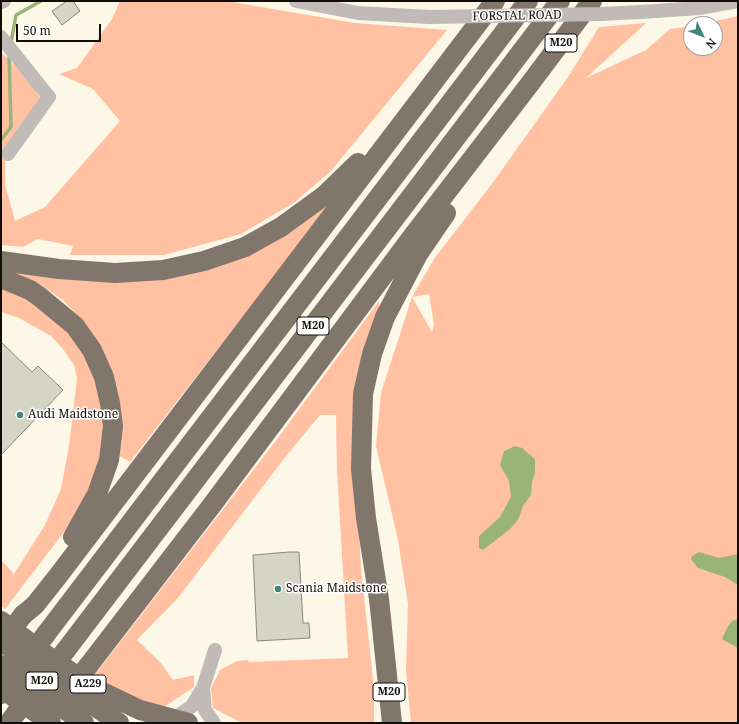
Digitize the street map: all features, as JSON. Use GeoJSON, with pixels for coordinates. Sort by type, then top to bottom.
{"type":"FeatureCollection","features":[{"type":"Feature","properties":{"kind":"highway"},"geometry":{"type":"LineString","coordinates":[[1,644],[23,615],[35,605],[53,582],[495,1]]}},
{"type":"Feature","properties":{"kind":"highway","name":"M20"},"geometry":{"type":"LineString","coordinates":[[1,694],[528,1]]}},
{"type":"Feature","properties":{"kind":"highway","name":"M20"},"geometry":{"type":"LineString","coordinates":[[13,718],[560,1]]}},
{"type":"Feature","properties":{"kind":"highway","name":"M20"},"geometry":{"type":"LineString","coordinates":[[43,723],[208,511],[412,237],[592,1]]}},
{"type":"Feature","properties":{"kind":"highway"},"geometry":{"type":"LineString","coordinates":[[1,261],[81,271],[139,272],[184,266],[245,247],[265,237],[302,213],[344,178],[363,158],[413,96],[477,24]]}},
{"type":"Feature","properties":{"kind":"highway","name":"M20"},"geometry":{"type":"LineString","coordinates":[[392,723],[384,662],[379,599],[366,518],[361,469],[362,405],[368,372],[385,317],[406,276],[529,85]]}},
{"type":"Feature","properties":{"kind":"highway"},"geometry":{"type":"LineString","coordinates":[[1,278],[30,290],[50,304],[75,326],[98,362],[104,377],[110,403],[113,426],[109,460],[97,494],[69,544],[29,600],[23,615]]}},
{"type":"Feature","properties":{"kind":"highway","name":"A229"},"geometry":{"type":"LineString","coordinates":[[1,621],[49,657],[96,689],[140,710],[181,721]]}},
{"type":"Feature","properties":{"kind":"highway","name":"A229"},"geometry":{"type":"LineString","coordinates":[[1,641],[119,723]]}},
{"type":"Feature","properties":{"kind":"highway","name":"M20"},"geometry":{"type":"LineString","coordinates":[[379,723],[384,662]]}},
{"type":"Feature","properties":{"kind":"highway","name":"A229"},"geometry":{"type":"LineString","coordinates":[[1,665],[84,723]]}},
{"type":"Feature","properties":{"kind":"highway"},"geometry":{"type":"LineString","coordinates":[[1,688],[51,723]]}},
{"type":"Feature","properties":{"kind":"street","name":"FORSTAL ROAD"},"geometry":{"type":"LineString","coordinates":[[296,1],[358,13],[429,17],[594,15],[699,8],[738,1]]}},
{"type":"Feature","properties":{"kind":"street"},"geometry":{"type":"LineString","coordinates":[[1,37],[48,97],[8,154]]}},
{"type":"Feature","properties":{"kind":"street"},"geometry":{"type":"LineString","coordinates":[[181,721],[204,688],[215,650]]}},
{"type":"Feature","properties":{"kind":"street"},"geometry":{"type":"LineString","coordinates":[[204,688],[205,710],[214,723]]}},
{"type":"Feature","properties":{"kind":"shaded area"},"geometry":{"type":"Polygon","coordinates":[[[120,1],[226,1],[355,23],[447,30],[331,171],[295,202],[241,234],[164,255],[70,255],[73,246],[38,239],[23,247],[1,245],[1,52],[27,78],[42,101],[5,152],[5,184],[15,221],[45,207],[120,121],[93,89],[59,74],[77,68],[112,19],[120,1]]]}},
{"type":"Feature","properties":{"kind":"shaded area"},"geometry":{"type":"Polygon","coordinates":[[[738,16],[738,723],[411,723],[406,670],[408,604],[398,540],[376,446],[381,393],[412,297],[434,259],[491,185],[568,77],[599,27],[646,23],[586,78],[646,50],[670,29],[683,27],[683,56],[723,56],[723,19],[738,16]],[[429,294],[412,297],[432,332],[434,324],[429,294]]]}},
{"type":"Feature","properties":{"kind":"shaded area"},"geometry":{"type":"Polygon","coordinates":[[[341,190],[130,462],[118,455],[81,319],[63,300],[42,286],[1,268],[158,277],[341,190]]]}},
{"type":"Feature","properties":{"kind":"shaded area"},"geometry":{"type":"Polygon","coordinates":[[[1,285],[23,293],[82,346],[105,400],[103,453],[87,502],[5,609],[1,606],[1,560],[14,574],[45,525],[61,489],[69,446],[77,378],[74,365],[63,349],[51,336],[19,318],[1,312],[1,285]]]}},
{"type":"Feature","properties":{"kind":"shaded area"},"geometry":{"type":"Polygon","coordinates":[[[379,301],[379,310],[353,414],[361,568],[374,689],[374,723],[242,723],[213,708],[211,688],[220,670],[237,661],[248,660],[249,662],[348,658],[337,471],[336,415],[320,415],[286,456],[178,598],[137,640],[160,662],[173,680],[194,675],[194,687],[164,707],[141,702],[93,677],[278,438],[379,301]]]}},
{"type":"Feature","properties":{"kind":"shaded area"},"geometry":{"type":"Polygon","coordinates":[[[515,446],[522,448],[535,459],[535,473],[532,482],[531,495],[523,506],[518,520],[510,529],[483,550],[479,548],[479,536],[500,517],[511,497],[509,481],[500,465],[504,451],[515,446]]]}},
{"type":"Feature","properties":{"kind":"shaded area"},"geometry":{"type":"Polygon","coordinates":[[[699,552],[719,558],[738,554],[738,585],[725,577],[698,568],[691,559],[692,556],[699,552]]]}},
{"type":"Feature","properties":{"kind":"shaded area"},"geometry":{"type":"Polygon","coordinates":[[[738,619],[738,648],[722,639],[732,621],[738,619]]]}},
{"type":"Feature","properties":{"kind":"building"},"geometry":{"type":"Polygon","coordinates":[[[67,1],[73,1],[80,11],[62,25],[52,11],[67,1]]]}},
{"type":"Feature","properties":{"kind":"building","name":"Audi Maidstone"},"geometry":{"type":"Polygon","coordinates":[[[1,342],[32,372],[38,366],[63,390],[1,455],[1,342]]]}},
{"type":"Feature","properties":{"kind":"building","name":"Scania Maidstone"},"geometry":{"type":"Polygon","coordinates":[[[299,552],[303,623],[309,623],[310,638],[257,641],[253,555],[299,552]]]}},
{"type":"Feature","properties":{"kind":"waterway"},"geometry":{"type":"LineString","coordinates":[[11,43],[16,15],[41,1]]}},
{"type":"Feature","properties":{"kind":"waterway"},"geometry":{"type":"LineString","coordinates":[[1,140],[11,127],[9,54]]}},
{"type":"Feature","properties":{"kind":"place","name":"Audi Maidstone"},"geometry":{"type":"Point","coordinates":[20,415]}},
{"type":"Feature","properties":{"kind":"place","name":"Scania Maidstone"},"geometry":{"type":"Point","coordinates":[278,589]}}]}
